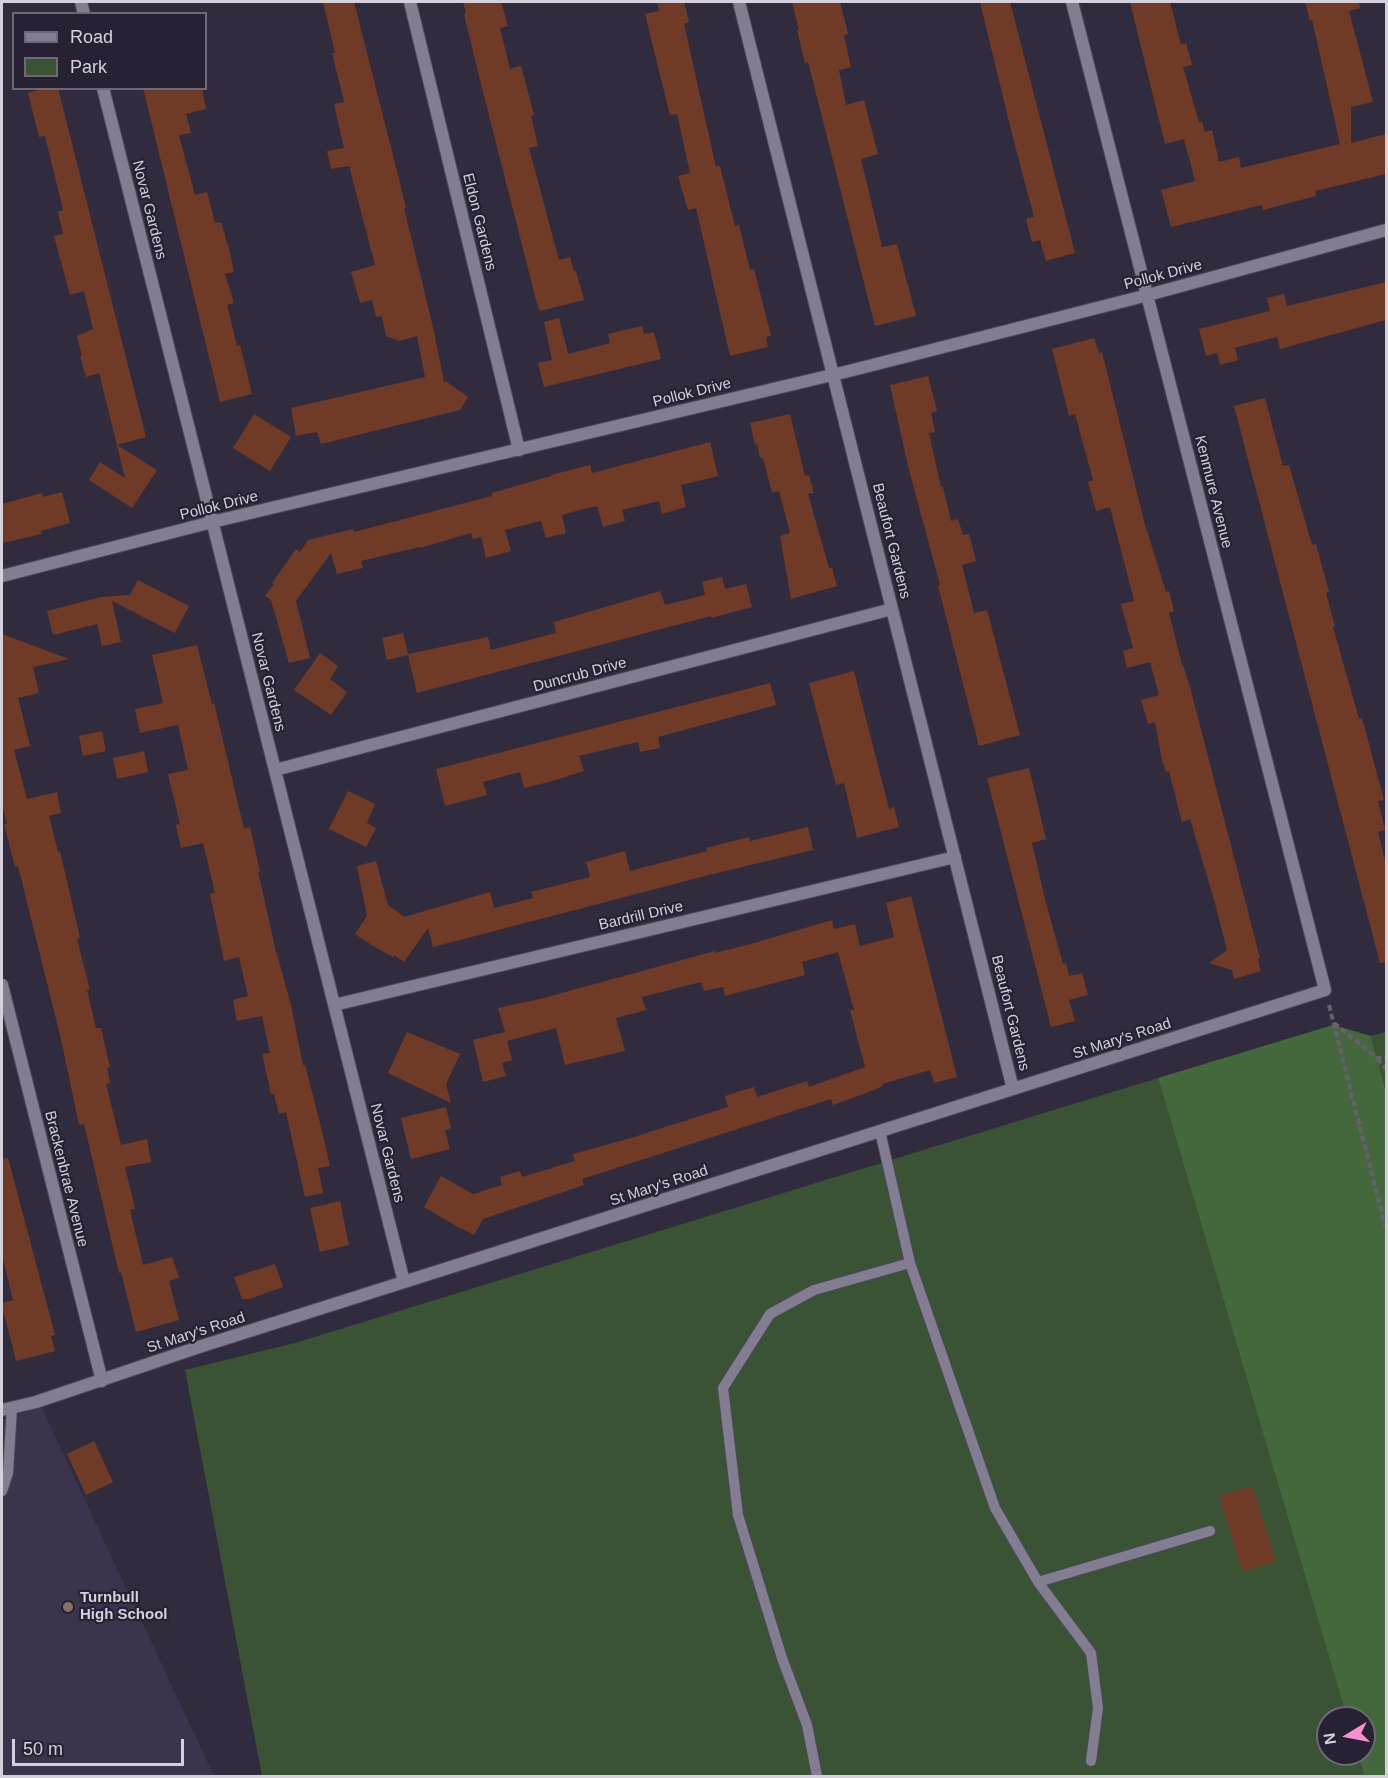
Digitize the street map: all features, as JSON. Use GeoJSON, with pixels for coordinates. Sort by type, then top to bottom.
{"type":"FeatureCollection","features":[{"type":"Feature","properties":{"kind":"street","name":"Eldon Gardens"},"geometry":{"type":"LineString","coordinates":[[410,2],[519,450]]}},
{"type":"Feature","properties":{"kind":"street","name":"Beaufort Gardens"},"geometry":{"type":"LineString","coordinates":[[739,2],[1013,1089]]}},
{"type":"Feature","properties":{"kind":"street","name":"Kenmure Avenue"},"geometry":{"type":"LineString","coordinates":[[1072,2],[1326,990]]}},
{"type":"Feature","properties":{"kind":"street","name":"Novar Gardens"},"geometry":{"type":"LineString","coordinates":[[104,90],[404,1282]]}},
{"type":"Feature","properties":{"kind":"street","name":"Pollok Drive"},"geometry":{"type":"LineString","coordinates":[[2,576],[212,522],[833,375],[1148,295],[1386,230]]}},
{"type":"Feature","properties":{"kind":"street","name":"Duncrub Drive"},"geometry":{"type":"LineString","coordinates":[[275,770],[892,609]]}},
{"type":"Feature","properties":{"kind":"street","name":"Bardrill Drive"},"geometry":{"type":"LineString","coordinates":[[334,1005],[955,857]]}},
{"type":"Feature","properties":{"kind":"street","name":"Brackenbrae Avenue"},"geometry":{"type":"LineString","coordinates":[[2,985],[102,1381]]}},
{"type":"Feature","properties":{"kind":"street","name":"St Mary's Road"},"geometry":{"type":"LineString","coordinates":[[7,1408],[36,1402],[202,1346],[1326,990]]}},
{"type":"Feature","properties":{"kind":"lane"},"geometry":{"type":"LineString","coordinates":[[880,1131],[910,1263],[995,1508],[1038,1582],[1091,1653],[1098,1708],[1091,1761]]}},
{"type":"Feature","properties":{"kind":"lane"},"geometry":{"type":"LineString","coordinates":[[817,1776],[807,1725],[782,1658],[738,1515],[723,1388],[770,1314],[814,1290],[910,1263]]}},
{"type":"Feature","properties":{"kind":"lane"},"geometry":{"type":"LineString","coordinates":[[2,1491],[8,1473],[7,1408]]}},
{"type":"Feature","properties":{"kind":"lane"},"geometry":{"type":"LineString","coordinates":[[1038,1582],[1210,1531]]}},
{"type":"Feature","properties":{"kind":"path"},"geometry":{"type":"LineString","coordinates":[[1326,990],[1386,1229]]}},
{"type":"Feature","properties":{"kind":"path"},"geometry":{"type":"LineString","coordinates":[[1334,1022],[1377,1058],[1386,1069]]}},
{"type":"Feature","properties":{"kind":"path"},"geometry":{"type":"LineString","coordinates":[[1377,1058],[1386,1058]]}},
{"type":"Feature","properties":{"kind":"shaded area","name":"Turnbull High School"},"geometry":{"type":"Polygon","coordinates":[[[41,1406],[214,1776],[2,1776],[2,1437],[4,1436],[2,1420],[41,1406]]]}},
{"type":"Feature","properties":{"kind":"green space"},"geometry":{"type":"Polygon","coordinates":[[[1333,1025],[1371,1036],[1386,1092],[1386,1776],[1364,1776],[1361,1766],[1376,1766],[1376,1706],[1343,1706],[1158,1078],[1333,1025]]]}},
{"type":"Feature","properties":{"kind":"green space"},"geometry":{"type":"Polygon","coordinates":[[[1386,1032],[1386,1092],[1371,1036],[1386,1032]]]}},
{"type":"Feature","properties":{"kind":"green space"},"geometry":{"type":"Polygon","coordinates":[[[1158,1078],[1343,1706],[1316,1706],[1316,1766],[1361,1766],[1364,1776],[262,1776],[185,1370],[295,1343],[1158,1078]]]}},
{"type":"Feature","properties":{"kind":"building"},"geometry":{"type":"Polygon","coordinates":[[[323,2],[354,2],[406,208],[404,208],[444,382],[468,397],[460,410],[321,444],[317,432],[296,436],[291,408],[425,377],[417,336],[399,341],[386,336],[383,321],[381,316],[376,317],[372,300],[360,303],[351,272],[375,265],[349,166],[331,169],[327,151],[344,148],[334,104],[344,102],[323,2]]]}},
{"type":"Feature","properties":{"kind":"building"},"geometry":{"type":"Polygon","coordinates":[[[463,2],[501,2],[508,26],[500,28],[510,69],[521,66],[534,115],[531,116],[538,146],[529,148],[559,260],[570,257],[584,300],[540,311],[537,304],[479,76],[463,2]]]}},
{"type":"Feature","properties":{"kind":"building"},"geometry":{"type":"Polygon","coordinates":[[[657,2],[684,2],[689,22],[684,24],[716,167],[720,166],[735,226],[739,225],[750,270],[754,269],[771,336],[766,337],[768,347],[730,356],[696,208],[688,210],[678,176],[690,173],[677,114],[670,115],[645,14],[659,11],[657,2]]]}},
{"type":"Feature","properties":{"kind":"building"},"geometry":{"type":"Polygon","coordinates":[[[792,2],[840,2],[848,34],[844,35],[851,67],[839,70],[846,105],[864,100],[878,154],[861,159],[882,247],[897,244],[916,316],[875,326],[808,62],[805,63],[792,2]]]}},
{"type":"Feature","properties":{"kind":"building"},"geometry":{"type":"Polygon","coordinates":[[[980,2],[1010,2],[1075,253],[1046,261],[1040,240],[1032,242],[1026,219],[1034,217],[980,2]]]}},
{"type":"Feature","properties":{"kind":"building"},"geometry":{"type":"Polygon","coordinates":[[[1130,2],[1170,2],[1181,45],[1186,43],[1192,65],[1183,67],[1199,122],[1202,122],[1205,132],[1212,130],[1219,162],[1239,157],[1241,168],[1340,144],[1312,20],[1310,21],[1305,2],[1359,2],[1360,8],[1349,11],[1373,102],[1351,107],[1351,143],[1386,134],[1386,174],[1315,191],[1316,196],[1263,210],[1262,205],[1171,227],[1161,190],[1195,181],[1184,139],[1165,144],[1130,2]]]}},
{"type":"Feature","properties":{"kind":"building"},"geometry":{"type":"Polygon","coordinates":[[[39,90],[59,90],[146,437],[117,445],[157,470],[132,508],[89,480],[100,462],[125,478],[99,373],[86,377],[80,356],[82,356],[77,336],[93,329],[84,291],[70,295],[54,236],[63,234],[58,212],[63,210],[45,136],[39,137],[28,93],[39,90]]]}},
{"type":"Feature","properties":{"kind":"building"},"geometry":{"type":"Polygon","coordinates":[[[143,90],[202,90],[206,109],[186,114],[191,133],[179,135],[195,195],[207,192],[215,223],[221,222],[229,249],[234,272],[225,274],[234,303],[227,305],[252,394],[220,402],[143,90]]]}},
{"type":"Feature","properties":{"kind":"building"},"geometry":{"type":"Polygon","coordinates":[[[1386,282],[1386,320],[1280,349],[1277,337],[1235,348],[1238,360],[1220,365],[1217,353],[1206,356],[1199,329],[1270,311],[1267,298],[1284,294],[1287,306],[1386,282]]]}},
{"type":"Feature","properties":{"kind":"building"},"geometry":{"type":"Polygon","coordinates":[[[559,318],[568,354],[610,343],[608,334],[642,326],[644,334],[654,332],[661,359],[544,387],[538,363],[552,360],[544,322],[559,318]]]}},
{"type":"Feature","properties":{"kind":"building"},"geometry":{"type":"Polygon","coordinates":[[[1094,338],[1099,353],[1102,352],[1144,521],[1166,592],[1169,591],[1174,611],[1169,613],[1260,958],[1258,959],[1261,971],[1234,979],[1232,970],[1209,963],[1227,950],[1215,903],[1190,819],[1182,822],[1169,771],[1166,772],[1162,760],[1155,722],[1148,724],[1141,700],[1159,695],[1150,662],[1127,668],[1123,651],[1133,648],[1121,604],[1134,601],[1110,507],[1096,511],[1088,482],[1093,480],[1075,414],[1069,416],[1052,349],[1094,338]]]}},
{"type":"Feature","properties":{"kind":"building"},"geometry":{"type":"Polygon","coordinates":[[[928,376],[937,411],[931,413],[935,432],[929,433],[941,487],[943,487],[951,521],[958,519],[963,535],[969,534],[976,561],[962,565],[974,613],[987,610],[1020,735],[979,746],[908,466],[890,385],[928,376]]]}},
{"type":"Feature","properties":{"kind":"building"},"geometry":{"type":"Polygon","coordinates":[[[1265,398],[1283,466],[1289,465],[1312,545],[1316,544],[1329,592],[1326,593],[1335,626],[1333,627],[1359,719],[1362,718],[1384,800],[1378,801],[1385,830],[1378,832],[1386,865],[1386,962],[1380,963],[1234,406],[1265,398]]]}},
{"type":"Feature","properties":{"kind":"building"},"geometry":{"type":"Polygon","coordinates":[[[254,414],[291,437],[270,471],[233,448],[254,414]]]}},
{"type":"Feature","properties":{"kind":"building"},"geometry":{"type":"Polygon","coordinates":[[[790,414],[805,476],[809,475],[814,493],[808,494],[829,568],[832,568],[837,586],[791,599],[780,536],[790,533],[779,491],[772,493],[763,458],[760,458],[757,444],[755,445],[750,423],[790,414]]]}},
{"type":"Feature","properties":{"kind":"building"},"geometry":{"type":"Polygon","coordinates":[[[710,442],[718,476],[681,485],[686,507],[662,514],[659,501],[622,510],[625,521],[603,527],[597,506],[580,510],[562,515],[566,533],[546,538],[541,521],[505,530],[511,551],[486,558],[481,537],[473,539],[471,533],[420,548],[361,561],[363,568],[337,574],[331,553],[296,601],[310,658],[289,663],[271,600],[265,596],[296,549],[300,552],[308,540],[353,529],[354,532],[492,496],[492,493],[590,465],[592,473],[710,442]]]}},
{"type":"Feature","properties":{"kind":"building"},"geometry":{"type":"Polygon","coordinates":[[[62,492],[70,523],[41,531],[42,534],[2,543],[2,504],[42,493],[43,497],[62,492]]]}},
{"type":"Feature","properties":{"kind":"building"},"geometry":{"type":"Polygon","coordinates":[[[722,577],[725,589],[746,584],[752,607],[417,693],[408,655],[387,660],[382,638],[403,633],[408,654],[488,637],[491,650],[556,633],[554,622],[660,591],[665,605],[705,595],[702,582],[722,577]]]}},
{"type":"Feature","properties":{"kind":"building"},"geometry":{"type":"Polygon","coordinates":[[[138,580],[189,606],[175,633],[112,601],[121,642],[102,646],[97,624],[53,635],[47,611],[101,597],[130,595],[138,580]]]}},
{"type":"Feature","properties":{"kind":"building"},"geometry":{"type":"Polygon","coordinates":[[[2,634],[69,659],[33,667],[39,693],[18,698],[30,746],[14,750],[27,799],[57,792],[61,813],[49,816],[58,852],[60,851],[80,938],[77,939],[90,990],[87,990],[96,1028],[101,1028],[110,1067],[107,1068],[110,1083],[106,1084],[121,1145],[147,1139],[151,1162],[125,1167],[135,1209],[130,1210],[143,1265],[172,1257],[179,1278],[169,1281],[179,1320],[136,1332],[121,1272],[119,1273],[84,1124],[79,1125],[61,1039],[18,866],[15,867],[4,824],[7,824],[2,803],[2,634]]]}},
{"type":"Feature","properties":{"kind":"building"},"geometry":{"type":"Polygon","coordinates":[[[197,645],[212,704],[214,703],[244,829],[250,827],[275,947],[330,1166],[318,1168],[323,1193],[305,1197],[286,1112],[279,1114],[274,1094],[271,1094],[262,1054],[270,1053],[262,1016],[237,1021],[233,1000],[248,996],[239,957],[224,961],[210,894],[215,893],[203,843],[181,848],[176,825],[180,824],[168,774],[188,770],[178,725],[140,733],[135,709],[163,703],[152,655],[197,645]]]}},
{"type":"Feature","properties":{"kind":"building"},"geometry":{"type":"Polygon","coordinates":[[[320,653],[338,666],[330,679],[347,692],[331,715],[294,690],[320,653]]]}},
{"type":"Feature","properties":{"kind":"building"},"geometry":{"type":"Polygon","coordinates":[[[854,671],[889,809],[894,807],[899,827],[857,838],[844,783],[836,785],[809,683],[854,671]]]}},
{"type":"Feature","properties":{"kind":"building"},"geometry":{"type":"Polygon","coordinates":[[[770,683],[776,705],[658,737],[660,748],[640,752],[638,742],[579,756],[584,771],[549,782],[524,788],[520,772],[483,782],[487,795],[445,806],[436,769],[770,683]]]}},
{"type":"Feature","properties":{"kind":"building"},"geometry":{"type":"Polygon","coordinates":[[[102,731],[106,751],[83,756],[79,736],[102,731]]]}},
{"type":"Feature","properties":{"kind":"building"},"geometry":{"type":"Polygon","coordinates":[[[144,751],[148,772],[117,779],[113,758],[144,751]]]}},
{"type":"Feature","properties":{"kind":"building"},"geometry":{"type":"Polygon","coordinates":[[[1029,768],[1046,839],[1032,843],[1046,903],[1063,964],[1066,963],[1069,976],[1082,973],[1088,995],[1069,1000],[1075,1021],[1051,1027],[987,778],[1029,768]]]}},
{"type":"Feature","properties":{"kind":"building"},"geometry":{"type":"Polygon","coordinates":[[[348,791],[375,804],[367,823],[376,828],[366,847],[329,829],[348,791]]]}},
{"type":"Feature","properties":{"kind":"building"},"geometry":{"type":"Polygon","coordinates":[[[808,827],[813,850],[433,947],[428,928],[404,962],[355,934],[367,916],[357,866],[376,861],[388,905],[404,917],[490,892],[494,908],[533,898],[531,892],[590,877],[586,862],[625,851],[630,871],[707,851],[706,848],[749,837],[750,841],[808,827]]]}},
{"type":"Feature","properties":{"kind":"building"},"geometry":{"type":"Polygon","coordinates":[[[911,896],[957,1077],[934,1083],[930,1070],[882,1084],[883,1086],[874,1090],[833,1105],[831,1099],[582,1179],[584,1185],[483,1219],[474,1235],[424,1207],[441,1176],[473,1194],[502,1185],[500,1177],[520,1171],[522,1177],[575,1161],[573,1154],[728,1107],[725,1096],[754,1087],[757,1097],[807,1081],[809,1087],[865,1067],[850,1010],[854,1010],[838,952],[802,962],[805,975],[725,996],[723,987],[704,991],[701,982],[642,997],[646,1010],[616,1018],[625,1051],[565,1065],[556,1028],[507,1041],[512,1060],[502,1063],[506,1076],[483,1082],[473,1040],[505,1032],[498,1008],[540,999],[715,951],[715,953],[754,943],[832,920],[834,929],[855,924],[860,946],[894,937],[886,903],[911,896]]]}},
{"type":"Feature","properties":{"kind":"building"},"geometry":{"type":"Polygon","coordinates":[[[407,1032],[460,1054],[446,1084],[451,1103],[388,1073],[407,1032]]]}},
{"type":"Feature","properties":{"kind":"building"},"geometry":{"type":"Polygon","coordinates":[[[446,1107],[451,1128],[445,1130],[450,1149],[411,1159],[401,1118],[446,1107]]]}},
{"type":"Feature","properties":{"kind":"building"},"geometry":{"type":"Polygon","coordinates":[[[8,1158],[55,1335],[51,1336],[55,1351],[16,1361],[2,1306],[2,1303],[13,1300],[2,1255],[2,1159],[8,1158]]]}},
{"type":"Feature","properties":{"kind":"building"},"geometry":{"type":"Polygon","coordinates":[[[340,1201],[349,1245],[320,1252],[310,1208],[340,1201]]]}},
{"type":"Feature","properties":{"kind":"building"},"geometry":{"type":"Polygon","coordinates":[[[275,1264],[283,1287],[249,1299],[242,1299],[234,1277],[275,1264]]]}},
{"type":"Feature","properties":{"kind":"building"},"geometry":{"type":"Polygon","coordinates":[[[94,1441],[113,1482],[86,1495],[67,1454],[94,1441]]]}},
{"type":"Feature","properties":{"kind":"building"},"geometry":{"type":"Polygon","coordinates":[[[1252,1486],[1276,1561],[1243,1572],[1219,1496],[1252,1486]]]}},
{"type":"Feature","properties":{"kind":"place","name":"Turnbull High School"},"geometry":{"type":"Point","coordinates":[68,1607]}}]}
